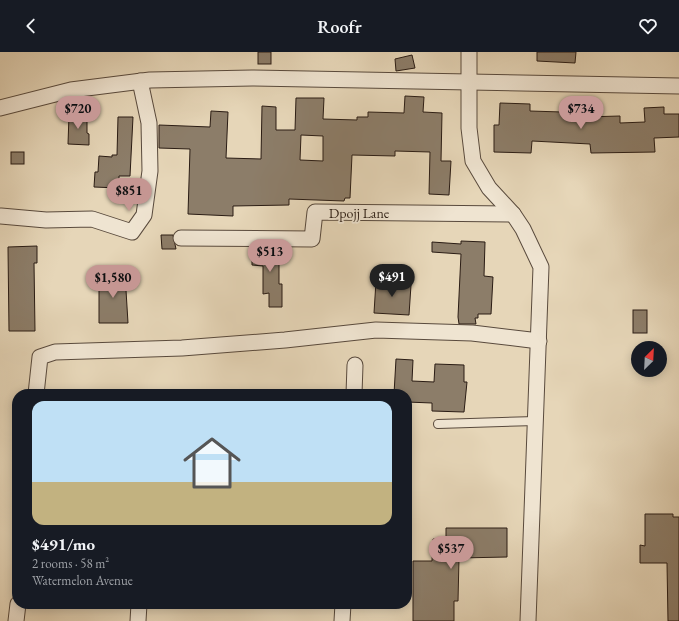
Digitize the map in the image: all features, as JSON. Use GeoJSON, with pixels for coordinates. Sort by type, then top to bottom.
{"type":"FeatureCollection","features":[{"type":"Feature","properties":{"kind":"street"},"geometry":{"type":"LineString","coordinates":[[469,52],[469,128],[473,161],[489,188],[513,214],[523,229],[541,267],[528,621]]}},
{"type":"Feature","properties":{"kind":"street"},"geometry":{"type":"LineString","coordinates":[[0,108],[71,90],[140,81],[252,78],[679,86]]}},
{"type":"Feature","properties":{"kind":"street"},"geometry":{"type":"LineString","coordinates":[[1,216],[46,220],[92,219],[132,232],[144,215],[150,170],[149,123],[140,81]]}},
{"type":"Feature","properties":{"kind":"street","name":"Dpojj Lane"},"geometry":{"type":"LineString","coordinates":[[181,238],[312,239],[315,212],[513,214]]}},
{"type":"Feature","properties":{"kind":"street"},"geometry":{"type":"LineString","coordinates":[[37,389],[40,357],[55,352],[96,352],[182,348],[285,340],[376,330],[472,333],[538,341]]}},
{"type":"Feature","properties":{"kind":"street"},"geometry":{"type":"LineString","coordinates":[[354,389],[355,365]]}},
{"type":"Feature","properties":{"kind":"street"},"geometry":{"type":"LineString","coordinates":[[16,621],[17,609]]}},
{"type":"Feature","properties":{"kind":"street"},"geometry":{"type":"LineString","coordinates":[[138,621],[139,609]]}},
{"type":"Feature","properties":{"kind":"street"},"geometry":{"type":"LineString","coordinates":[[342,609],[342,621]]}},
{"type":"Feature","properties":{"kind":"lane"},"geometry":{"type":"LineString","coordinates":[[438,424],[536,421]]}},
{"type":"Feature","properties":{"kind":"building"},"geometry":{"type":"Polygon","coordinates":[[[258,52],[271,52],[271,64],[258,64],[258,52]]]}},
{"type":"Feature","properties":{"kind":"building"},"geometry":{"type":"Polygon","coordinates":[[[537,52],[576,52],[575,63],[537,61],[537,52]]]}},
{"type":"Feature","properties":{"kind":"building"},"geometry":{"type":"Polygon","coordinates":[[[412,55],[415,68],[396,71],[395,59],[412,55]]]}},
{"type":"Feature","properties":{"kind":"building"},"geometry":{"type":"Polygon","coordinates":[[[405,96],[424,97],[423,112],[442,113],[441,161],[451,161],[449,195],[429,194],[430,152],[395,151],[395,156],[352,155],[350,198],[345,198],[344,201],[289,199],[289,205],[233,206],[233,216],[188,214],[190,149],[159,148],[159,125],[210,127],[211,111],[228,112],[226,158],[261,159],[262,106],[276,107],[276,130],[295,130],[296,98],[324,98],[323,119],[357,120],[357,117],[368,117],[368,112],[404,113],[405,96]],[[301,135],[300,160],[323,161],[323,136],[301,135]]]}},
{"type":"Feature","properties":{"kind":"building"},"geometry":{"type":"Polygon","coordinates":[[[500,103],[530,104],[530,111],[562,112],[562,108],[578,108],[578,111],[584,111],[584,117],[620,116],[620,123],[645,122],[644,108],[664,107],[664,114],[679,114],[679,137],[654,138],[655,152],[591,153],[590,144],[532,141],[531,153],[494,152],[494,125],[499,125],[500,103]]]}},
{"type":"Feature","properties":{"kind":"building"},"geometry":{"type":"Polygon","coordinates":[[[69,115],[87,116],[89,145],[68,144],[69,115]]]}},
{"type":"Feature","properties":{"kind":"building"},"geometry":{"type":"Polygon","coordinates":[[[118,117],[133,117],[130,176],[119,176],[119,188],[94,187],[95,172],[98,172],[99,156],[112,157],[112,155],[117,155],[118,117]]]}},
{"type":"Feature","properties":{"kind":"building"},"geometry":{"type":"Polygon","coordinates":[[[11,152],[24,152],[24,164],[11,164],[11,152]]]}},
{"type":"Feature","properties":{"kind":"building"},"geometry":{"type":"Polygon","coordinates":[[[161,235],[173,235],[176,249],[162,249],[161,235]]]}},
{"type":"Feature","properties":{"kind":"building"},"geometry":{"type":"Polygon","coordinates":[[[461,241],[485,242],[484,276],[493,277],[491,314],[478,314],[478,318],[475,318],[476,324],[459,324],[461,254],[432,252],[432,242],[461,244],[461,241]]]}},
{"type":"Feature","properties":{"kind":"building"},"geometry":{"type":"Polygon","coordinates":[[[37,246],[37,263],[34,263],[35,331],[9,331],[8,247],[37,246]]]}},
{"type":"Feature","properties":{"kind":"building"},"geometry":{"type":"Polygon","coordinates":[[[252,248],[279,248],[279,284],[282,284],[282,307],[269,307],[269,293],[263,294],[263,266],[252,265],[252,248]]]}},
{"type":"Feature","properties":{"kind":"building"},"geometry":{"type":"Polygon","coordinates":[[[99,274],[125,274],[128,323],[99,323],[99,274]]]}},
{"type":"Feature","properties":{"kind":"building"},"geometry":{"type":"Polygon","coordinates":[[[376,281],[411,285],[409,315],[374,313],[376,281]]]}},
{"type":"Feature","properties":{"kind":"building"},"geometry":{"type":"Polygon","coordinates":[[[633,310],[647,310],[647,333],[633,333],[633,310]]]}},
{"type":"Feature","properties":{"kind":"building"},"geometry":{"type":"Polygon","coordinates":[[[396,359],[413,360],[412,381],[434,382],[435,364],[464,365],[464,382],[467,382],[464,412],[432,411],[432,403],[412,402],[412,389],[394,389],[396,359]]]}},
{"type":"Feature","properties":{"kind":"building"},"geometry":{"type":"Polygon","coordinates":[[[645,514],[673,514],[673,517],[679,517],[679,621],[668,621],[667,563],[640,563],[640,545],[645,546],[645,514]]]}},
{"type":"Feature","properties":{"kind":"building"},"geometry":{"type":"Polygon","coordinates":[[[446,528],[507,528],[507,557],[459,558],[458,601],[454,601],[454,621],[413,621],[413,561],[432,561],[433,539],[446,539],[446,528]]]}}]}
